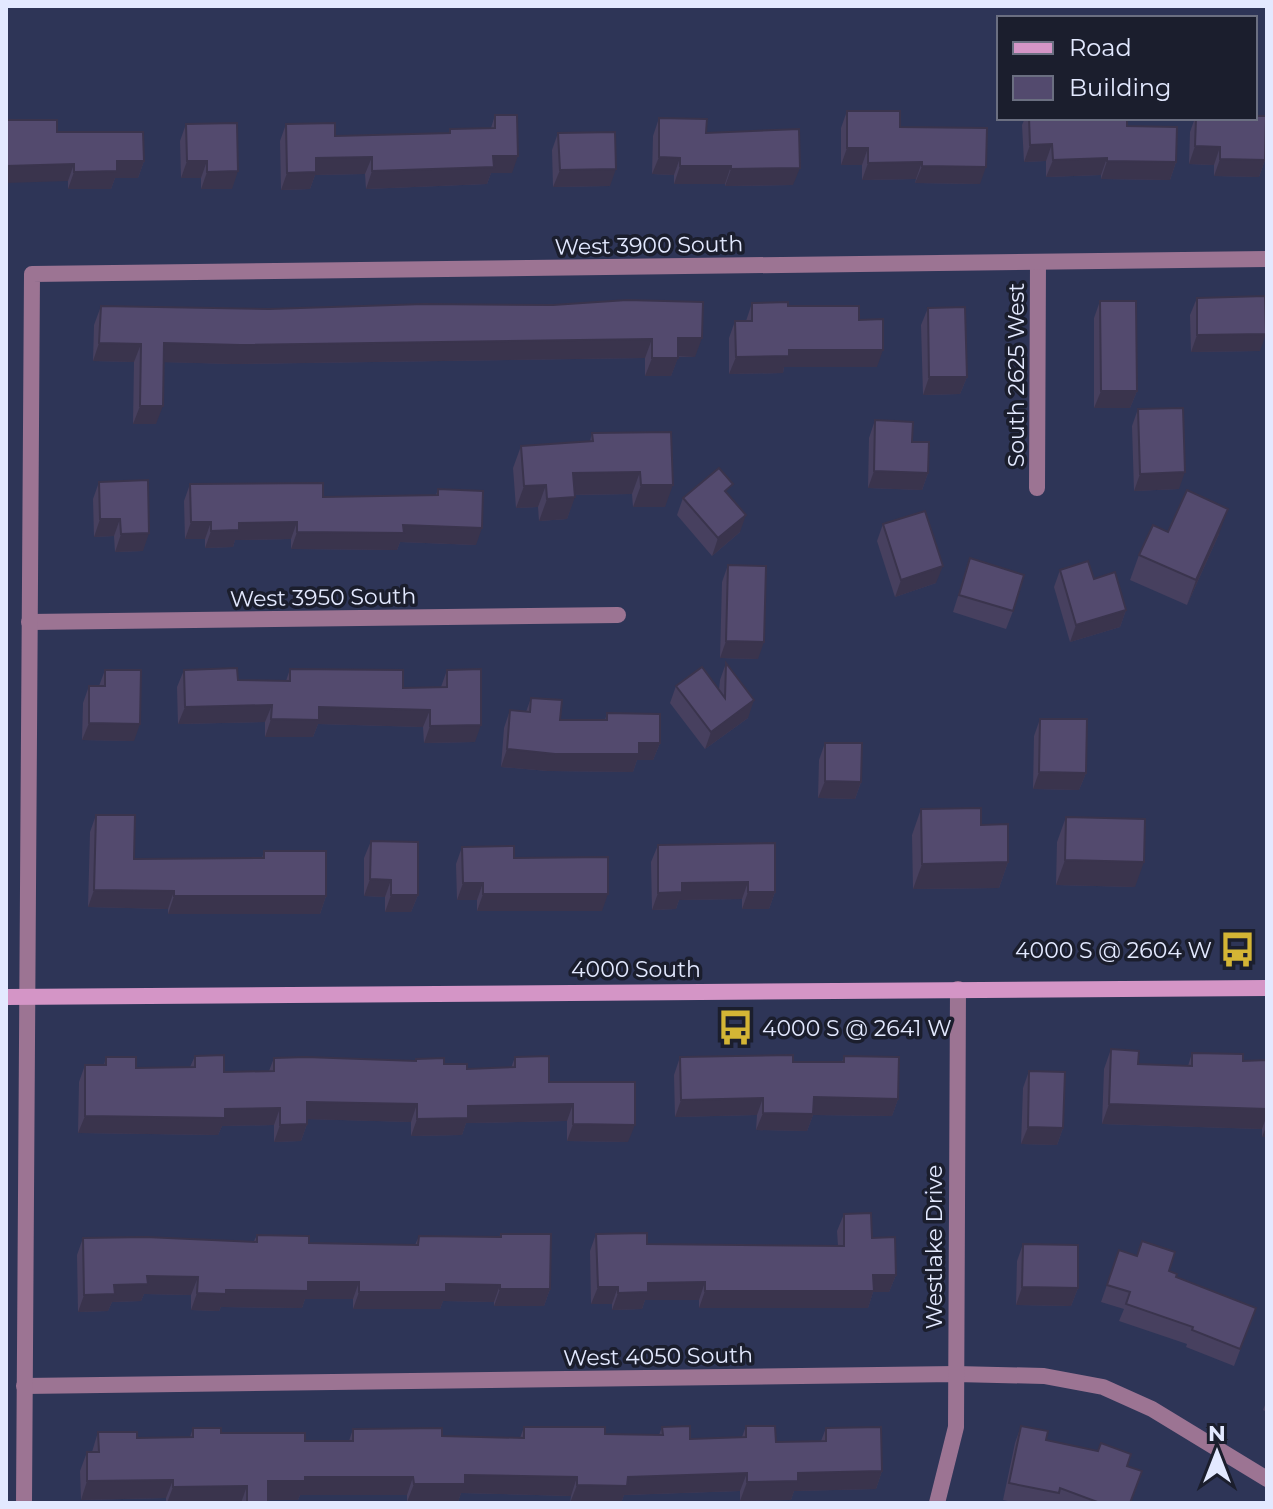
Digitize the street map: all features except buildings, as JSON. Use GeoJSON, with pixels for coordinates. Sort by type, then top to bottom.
{"type":"FeatureCollection","features":[{"type":"Feature","properties":{"kind":"street","name":"West 3900 South"},"geometry":{"type":"LineString","coordinates":[[29,622],[32,274],[1267,259]]}},
{"type":"Feature","properties":{"kind":"street","name":"South 2625 West"},"geometry":{"type":"LineString","coordinates":[[1037,488],[1038,262]]}},
{"type":"Feature","properties":{"kind":"street","name":"West 3950 South"},"geometry":{"type":"LineString","coordinates":[[29,622],[618,615]]}},
{"type":"Feature","properties":{"kind":"street"},"geometry":{"type":"LineString","coordinates":[[24,1503],[29,622]]}},
{"type":"Feature","properties":{"kind":"street","name":"4000 South"},"geometry":{"type":"LineString","coordinates":[[6,997],[1267,988]]}},
{"type":"Feature","properties":{"kind":"street","name":"Westlake Drive"},"geometry":{"type":"LineString","coordinates":[[937,1503],[956,1427],[958,989]]}},
{"type":"Feature","properties":{"kind":"street","name":"West 4050 South"},"geometry":{"type":"LineString","coordinates":[[24,1386],[956,1374],[1044,1376],[1103,1387],[1152,1409],[1267,1479]]}},
{"type":"Feature","properties":{"kind":"place","name":"4000 S @ 2604 W"},"geometry":{"type":"Point","coordinates":[1238,950]}},
{"type":"Feature","properties":{"kind":"place","name":"4000 S @ 2641 W"},"geometry":{"type":"Point","coordinates":[736,1028]}}]}
